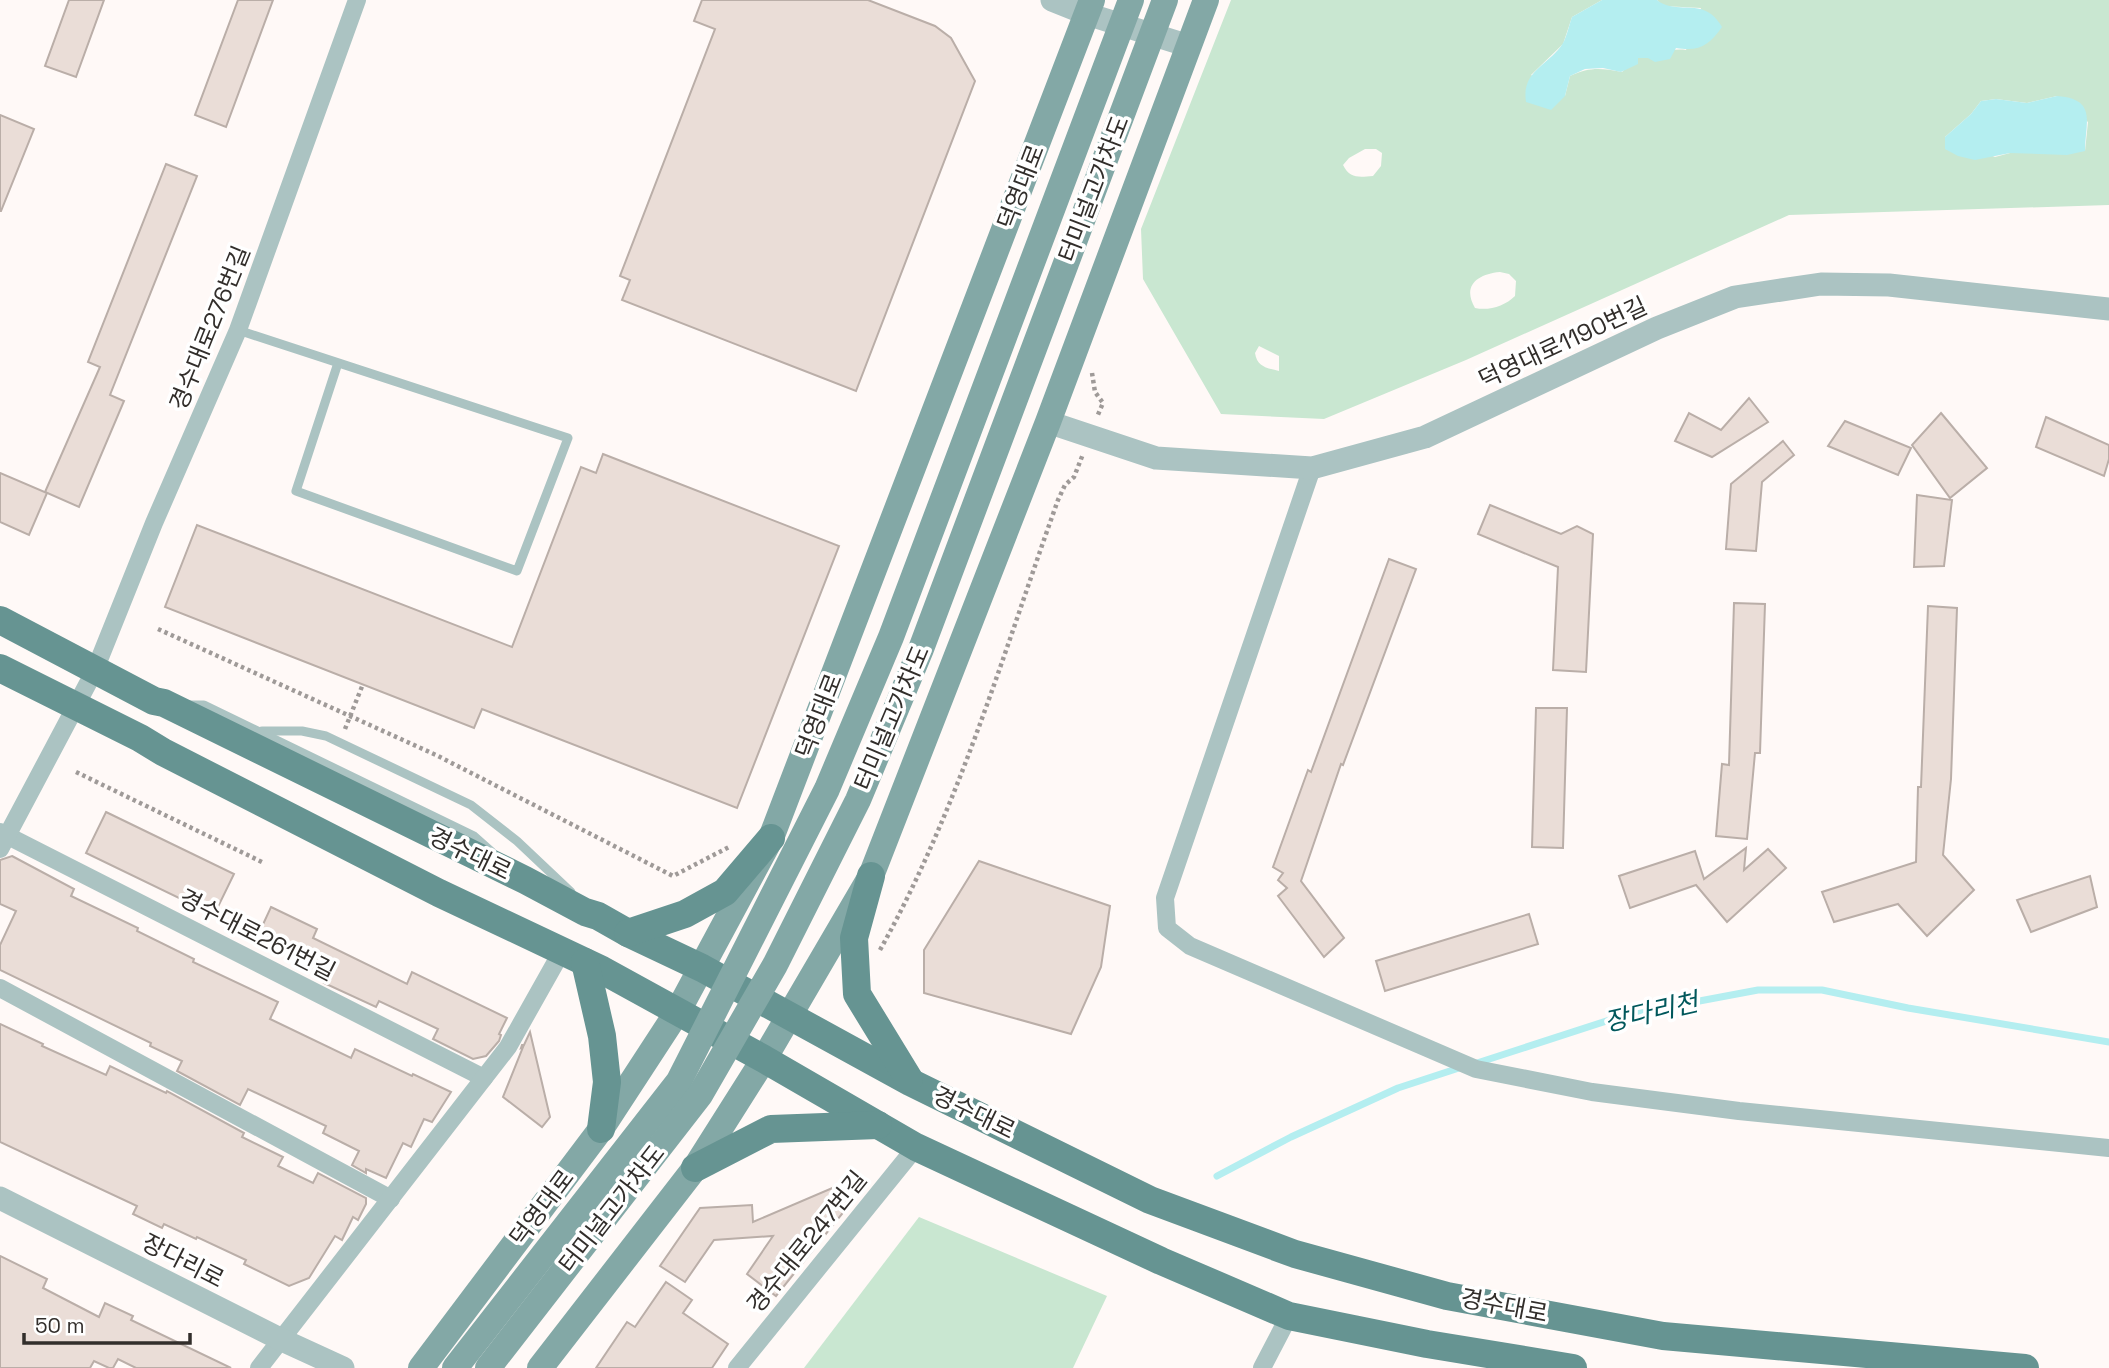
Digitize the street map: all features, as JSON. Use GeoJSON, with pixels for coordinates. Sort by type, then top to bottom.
{"type":"FeatureCollection","features":[{"type":"Feature","properties":{"kind":"main road","name":"터미널고가차도"},"geometry":{"type":"LineString","coordinates":[[455,1368],[679,1081],[827,789],[891,637],[1130,0]]}},
{"type":"Feature","properties":{"kind":"main road","name":"터미널고가차도"},"geometry":{"type":"LineString","coordinates":[[488,1368],[700,1095],[775,965],[858,800],[921,649],[1165,0]]}},
{"type":"Feature","properties":{"kind":"main road"},"geometry":{"type":"LineString","coordinates":[[911,1082],[857,995],[854,939],[870,876],[1048,422],[1206,0]]}},
{"type":"Feature","properties":{"kind":"main road","name":"덕영대로"},"geometry":{"type":"LineString","coordinates":[[421,1368],[601,1129],[678,1011],[771,838],[1089,7]]}},
{"type":"Feature","properties":{"kind":"main road","name":"경수대로"},"geometry":{"type":"LineString","coordinates":[[0,620],[154,701],[164,703],[702,968],[911,1082],[1150,1200],[1295,1254],[1447,1296],[1663,1336],[2025,1368]]}},
{"type":"Feature","properties":{"kind":"main road","name":"경수대로"},"geometry":{"type":"LineString","coordinates":[[0,668],[439,893],[574,957],[678,1011],[916,1147],[1161,1261],[1289,1315],[1427,1344],[1573,1368]]}},
{"type":"Feature","properties":{"kind":"main road"},"geometry":{"type":"LineString","coordinates":[[628,933],[685,914],[725,892],[771,838]]}},
{"type":"Feature","properties":{"kind":"main road"},"geometry":{"type":"LineString","coordinates":[[540,1368],[695,1168],[764,1059],[870,876]]}},
{"type":"Feature","properties":{"kind":"main road"},"geometry":{"type":"LineString","coordinates":[[574,957],[602,1036],[607,1082],[601,1129]]}},
{"type":"Feature","properties":{"kind":"main road"},"geometry":{"type":"LineString","coordinates":[[695,1168],[771,1129],[878,1125]]}},
{"type":"Feature","properties":{"kind":"street","name":"경수대로276번길"},"geometry":{"type":"LineString","coordinates":[[2,839],[95,670],[154,523],[238,330],[356,0]]}},
{"type":"Feature","properties":{"kind":"street"},"geometry":{"type":"LineString","coordinates":[[1052,0],[1089,7],[1189,46]]}},
{"type":"Feature","properties":{"kind":"street","name":"덕영대로1190번길"},"geometry":{"type":"LineString","coordinates":[[1048,422],[1156,458],[1312,468],[1425,437],[1657,328],[1735,297],[1821,284],[1889,285],[2109,309]]}},
{"type":"Feature","properties":{"kind":"street"},"geometry":{"type":"LineString","coordinates":[[1312,468],[1165,898],[1167,929],[1190,946],[1476,1069],[1592,1092],[1739,1111],[2109,1148]]}},
{"type":"Feature","properties":{"kind":"street","name":"경수대로261번길"},"geometry":{"type":"LineString","coordinates":[[2,839],[484,1078]]}},
{"type":"Feature","properties":{"kind":"street"},"geometry":{"type":"LineString","coordinates":[[260,1368],[508,1047],[574,957]]}},
{"type":"Feature","properties":{"kind":"street"},"geometry":{"type":"LineString","coordinates":[[0,988],[391,1199]]}},
{"type":"Feature","properties":{"kind":"street","name":"경수대로247번길"},"geometry":{"type":"LineString","coordinates":[[737,1368],[916,1147]]}},
{"type":"Feature","properties":{"kind":"street","name":"장다리로"},"geometry":{"type":"LineString","coordinates":[[0,1198],[343,1368]]}},
{"type":"Feature","properties":{"kind":"street"},"geometry":{"type":"LineString","coordinates":[[1262,1368],[1289,1315]]}},
{"type":"Feature","properties":{"kind":"lane"},"geometry":{"type":"LineString","coordinates":[[238,330],[568,438],[517,571],[296,491],[338,363]]}},
{"type":"Feature","properties":{"kind":"lane"},"geometry":{"type":"LineString","coordinates":[[164,703],[204,705],[474,836],[525,880]]}},
{"type":"Feature","properties":{"kind":"lane"},"geometry":{"type":"LineString","coordinates":[[256,731],[302,731],[326,736],[471,805],[517,841],[598,916]]}},
{"type":"Feature","properties":{"kind":"path"},"geometry":{"type":"LineString","coordinates":[[875,959],[899,916],[940,828],[1058,499],[1065,485],[1074,477]]}},
{"type":"Feature","properties":{"kind":"path"},"geometry":{"type":"LineString","coordinates":[[158,629],[436,755],[673,876],[741,841]]}},
{"type":"Feature","properties":{"kind":"path"},"geometry":{"type":"LineString","coordinates":[[342,736],[363,684]]}},
{"type":"Feature","properties":{"kind":"path"},"geometry":{"type":"LineString","coordinates":[[76,772],[262,862]]}},
{"type":"Feature","properties":{"kind":"green space"},"geometry":{"type":"Polygon","coordinates":[[[1231,0],[1602,0],[1572,17],[1563,44],[1531,75],[1565,96],[1570,76],[1577,73],[1595,69],[1622,72],[1638,58],[1686,50],[1701,8],[1663,6],[1657,0],[2109,0],[2109,205],[1789,215],[1466,360],[1324,419],[1221,414],[1143,279],[1141,229],[1231,0]],[[2057,96],[2027,103],[1996,99],[1981,101],[1971,114],[1945,137],[1995,157],[2010,153],[2085,151],[2088,122],[2057,96]],[[1365,149],[1349,158],[1343,165],[1349,173],[1359,177],[1373,176],[1381,166],[1382,153],[1376,149],[1365,149]],[[1492,273],[1479,278],[1471,287],[1471,300],[1475,308],[1496,307],[1515,296],[1516,281],[1509,274],[1492,273]],[[1259,346],[1255,353],[1260,364],[1279,371],[1279,356],[1259,346]]]}},
{"type":"Feature","properties":{"kind":"green space"},"geometry":{"type":"Polygon","coordinates":[[[919,1217],[1107,1296],[1073,1368],[804,1368],[919,1217]]]}},
{"type":"Feature","properties":{"kind":"water"},"geometry":{"type":"Polygon","coordinates":[[[1602,0],[1657,0],[1670,6],[1705,10],[1722,27],[1703,46],[1691,49],[1676,48],[1670,59],[1655,62],[1648,58],[1638,58],[1638,64],[1621,72],[1603,68],[1585,69],[1570,76],[1565,96],[1551,110],[1526,102],[1528,82],[1563,43],[1572,17],[1602,0]]]}},
{"type":"Feature","properties":{"kind":"water"},"geometry":{"type":"Polygon","coordinates":[[[2057,96],[2070,98],[2084,107],[2087,122],[2085,151],[2067,155],[2010,153],[1975,160],[1945,149],[1945,137],[1971,114],[1981,101],[1996,99],[2027,103],[2057,96]]]}},
{"type":"Feature","properties":{"kind":"building"},"geometry":{"type":"Polygon","coordinates":[[[69,0],[104,0],[76,77],[45,66],[69,0]]]}},
{"type":"Feature","properties":{"kind":"building"},"geometry":{"type":"Polygon","coordinates":[[[238,0],[273,0],[226,127],[195,115],[238,0]]]}},
{"type":"Feature","properties":{"kind":"building"},"geometry":{"type":"Polygon","coordinates":[[[702,0],[868,0],[935,26],[951,38],[975,81],[856,391],[622,300],[630,280],[620,276],[715,29],[694,21],[702,0]]]}},
{"type":"Feature","properties":{"kind":"building"},"geometry":{"type":"Polygon","coordinates":[[[0,115],[34,129],[1,211],[0,211],[0,115]]]}},
{"type":"Feature","properties":{"kind":"building"},"geometry":{"type":"Polygon","coordinates":[[[166,164],[197,176],[110,395],[124,401],[79,507],[45,492],[100,367],[88,362],[166,164]]]}},
{"type":"Feature","properties":{"kind":"building"},"geometry":{"type":"Polygon","coordinates":[[[1749,398],[1768,422],[1712,457],[1675,441],[1689,413],[1721,430],[1749,398]]]}},
{"type":"Feature","properties":{"kind":"building"},"geometry":{"type":"Polygon","coordinates":[[[1941,413],[1987,468],[1950,498],[1912,445],[1941,413]]]}},
{"type":"Feature","properties":{"kind":"building"},"geometry":{"type":"Polygon","coordinates":[[[2046,417],[2109,445],[2109,459],[2104,476],[2036,447],[2046,417]]]}},
{"type":"Feature","properties":{"kind":"building"},"geometry":{"type":"Polygon","coordinates":[[[1845,421],[1911,448],[1898,475],[1828,446],[1845,421]]]}},
{"type":"Feature","properties":{"kind":"building"},"geometry":{"type":"Polygon","coordinates":[[[1783,441],[1794,455],[1762,482],[1756,551],[1726,549],[1731,484],[1783,441]]]}},
{"type":"Feature","properties":{"kind":"building"},"geometry":{"type":"Polygon","coordinates":[[[603,454],[839,546],[737,808],[482,709],[474,728],[165,607],[197,525],[512,647],[581,467],[596,473],[603,454]]]}},
{"type":"Feature","properties":{"kind":"building"},"geometry":{"type":"Polygon","coordinates":[[[0,473],[47,493],[29,535],[0,522],[0,473]]]}},
{"type":"Feature","properties":{"kind":"building"},"geometry":{"type":"Polygon","coordinates":[[[1917,495],[1952,500],[1944,566],[1914,567],[1917,495]]]}},
{"type":"Feature","properties":{"kind":"building"},"geometry":{"type":"Polygon","coordinates":[[[1490,505],[1561,534],[1577,526],[1593,534],[1586,672],[1553,670],[1558,567],[1478,534],[1490,505]]]}},
{"type":"Feature","properties":{"kind":"building"},"geometry":{"type":"Polygon","coordinates":[[[1389,559],[1416,569],[1343,765],[1341,764],[1301,881],[1344,938],[1324,957],[1278,896],[1287,888],[1278,880],[1283,873],[1273,867],[1389,559]]]}},
{"type":"Feature","properties":{"kind":"building"},"geometry":{"type":"Polygon","coordinates":[[[1734,603],[1765,604],[1760,753],[1755,753],[1747,839],[1716,836],[1722,764],[1729,765],[1734,603]]]}},
{"type":"Feature","properties":{"kind":"building"},"geometry":{"type":"Polygon","coordinates":[[[1928,606],[1957,608],[1951,779],[1943,855],[1974,890],[1927,936],[1898,904],[1834,922],[1822,892],[1916,862],[1928,606]]]}},
{"type":"Feature","properties":{"kind":"building"},"geometry":{"type":"Polygon","coordinates":[[[1536,708],[1567,708],[1563,848],[1532,847],[1536,708]]]}},
{"type":"Feature","properties":{"kind":"building"},"geometry":{"type":"Polygon","coordinates":[[[106,812],[234,874],[214,915],[86,853],[106,812]]]}},
{"type":"Feature","properties":{"kind":"building"},"geometry":{"type":"Polygon","coordinates":[[[1746,848],[1744,870],[1768,849],[1786,868],[1727,922],[1696,885],[1630,908],[1619,876],[1695,851],[1704,879],[1746,848]]]}},
{"type":"Feature","properties":{"kind":"building"},"geometry":{"type":"Polygon","coordinates":[[[12,856],[74,889],[71,896],[138,928],[137,931],[194,959],[193,962],[278,1002],[270,1019],[351,1058],[355,1049],[451,1092],[432,1122],[424,1119],[411,1147],[403,1143],[386,1178],[366,1169],[366,1173],[352,1165],[359,1151],[323,1133],[326,1126],[248,1089],[240,1105],[177,1071],[182,1061],[150,1046],[151,1043],[0,970],[0,945],[16,911],[0,904],[0,860],[12,856]]]}},
{"type":"Feature","properties":{"kind":"building"},"geometry":{"type":"Polygon","coordinates":[[[979,861],[1110,906],[1101,967],[1071,1034],[924,993],[924,950],[979,861]]]}},
{"type":"Feature","properties":{"kind":"building"},"geometry":{"type":"Polygon","coordinates":[[[2090,876],[2097,907],[2031,932],[2017,900],[2090,876]]]}},
{"type":"Feature","properties":{"kind":"building"},"geometry":{"type":"Polygon","coordinates":[[[271,907],[317,929],[313,938],[407,984],[412,972],[507,1018],[499,1034],[499,1041],[486,1056],[473,1059],[433,1039],[438,1029],[379,1001],[376,1007],[324,983],[331,968],[259,933],[271,907]]]}},
{"type":"Feature","properties":{"kind":"building"},"geometry":{"type":"Polygon","coordinates":[[[1529,914],[1538,944],[1385,991],[1376,961],[1529,914]]]}},
{"type":"Feature","properties":{"kind":"building"},"geometry":{"type":"Polygon","coordinates":[[[0,1024],[106,1075],[110,1066],[166,1093],[167,1091],[244,1133],[242,1137],[283,1157],[278,1166],[313,1183],[318,1173],[366,1198],[358,1220],[353,1217],[342,1240],[335,1236],[309,1278],[289,1286],[244,1264],[246,1260],[197,1237],[196,1239],[164,1224],[162,1228],[133,1214],[137,1206],[0,1142],[0,1024]]]}},
{"type":"Feature","properties":{"kind":"building"},"geometry":{"type":"Polygon","coordinates":[[[530,1032],[550,1117],[542,1127],[503,1097],[522,1045],[530,1032]]]}},
{"type":"Feature","properties":{"kind":"building"},"geometry":{"type":"Polygon","coordinates":[[[837,1186],[850,1204],[776,1296],[747,1274],[773,1236],[714,1240],[685,1282],[660,1266],[700,1208],[752,1205],[753,1222],[837,1186]]]}},
{"type":"Feature","properties":{"kind":"building"},"geometry":{"type":"Polygon","coordinates":[[[0,1256],[47,1279],[43,1288],[99,1317],[105,1303],[133,1316],[131,1320],[231,1368],[136,1368],[118,1359],[113,1368],[94,1361],[90,1368],[0,1368],[0,1256]]]}},
{"type":"Feature","properties":{"kind":"building"},"geometry":{"type":"Polygon","coordinates":[[[666,1282],[692,1300],[683,1313],[728,1344],[712,1368],[596,1368],[627,1322],[635,1327],[666,1282]]]}},
{"type":"Feature","properties":{"kind":"waterway","name":"장다리천"},"geometry":{"type":"LineString","coordinates":[[1474,1064],[1625,1015],[1758,990],[1822,990],[1908,1008],[2109,1042]]}},
{"type":"Feature","properties":{"kind":"waterway","name":"장다리천"},"geometry":{"type":"LineString","coordinates":[[1217,1176],[1291,1137],[1398,1088],[1462,1067]]}}]}
